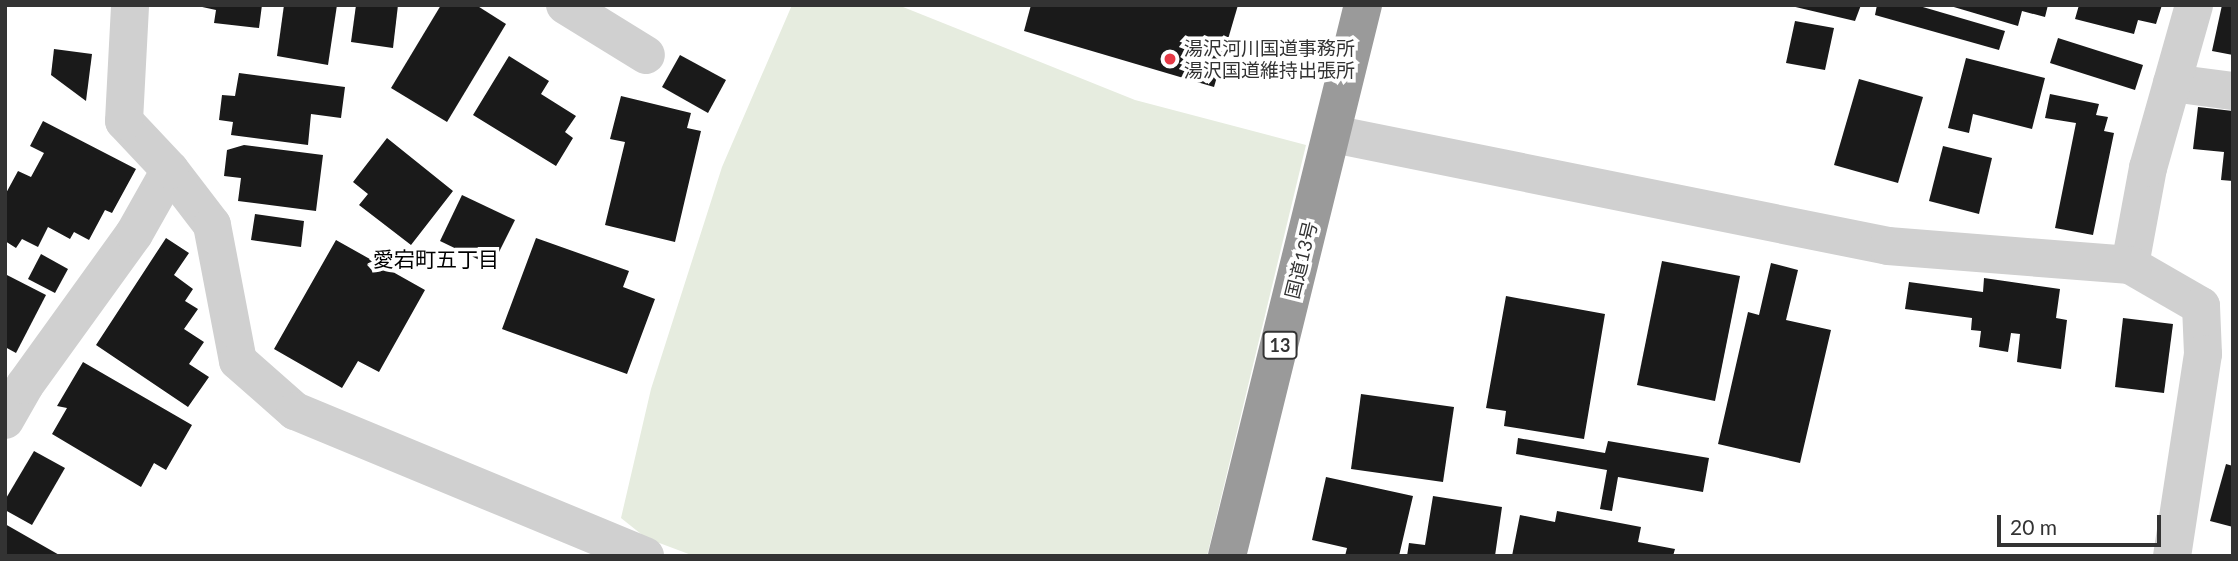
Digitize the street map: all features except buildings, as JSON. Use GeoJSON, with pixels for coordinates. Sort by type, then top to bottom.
{"type":"FeatureCollection","features":[{"type":"Feature","properties":{"kind":"highway","name":"国道13号"},"geometry":{"type":"LineString","coordinates":[[1227,556],[1363,5]]}},
{"type":"Feature","properties":{"kind":"street"},"geometry":{"type":"LineString","coordinates":[[130,5],[124,121],[170,170],[212,225],[238,361],[295,411],[645,556]]}},
{"type":"Feature","properties":{"kind":"street"},"geometry":{"type":"LineString","coordinates":[[565,5],[646,55]]}},
{"type":"Feature","properties":{"kind":"street"},"geometry":{"type":"LineString","coordinates":[[2130,265],[2148,168],[2194,5]]}},
{"type":"Feature","properties":{"kind":"street"},"geometry":{"type":"LineString","coordinates":[[2172,83],[2233,91]]}},
{"type":"Feature","properties":{"kind":"street"},"geometry":{"type":"LineString","coordinates":[[1333,134],[1888,246],[2130,265],[2201,306],[2203,354],[2172,556]]}},
{"type":"Feature","properties":{"kind":"street"},"geometry":{"type":"LineString","coordinates":[[5,420],[24,385],[134,234],[170,170]]}},
{"type":"Feature","properties":{"kind":"shaded area"},"geometry":{"type":"Polygon","coordinates":[[[792,5],[898,5],[1135,100],[1306,145],[1207,556],[694,556],[646,538],[621,518],[651,389],[722,167],[792,5]]]}},
{"type":"Feature","properties":{"kind":"place","name":"湯沢河川国道事務所 湯沢国道維持出張所"},"geometry":{"type":"Point","coordinates":[1170,59]}},
{"type":"Feature","properties":{"kind":"district","name":"愛宕町五丁目"},"geometry":{"type":"Point","coordinates":[436,259]}}]}
